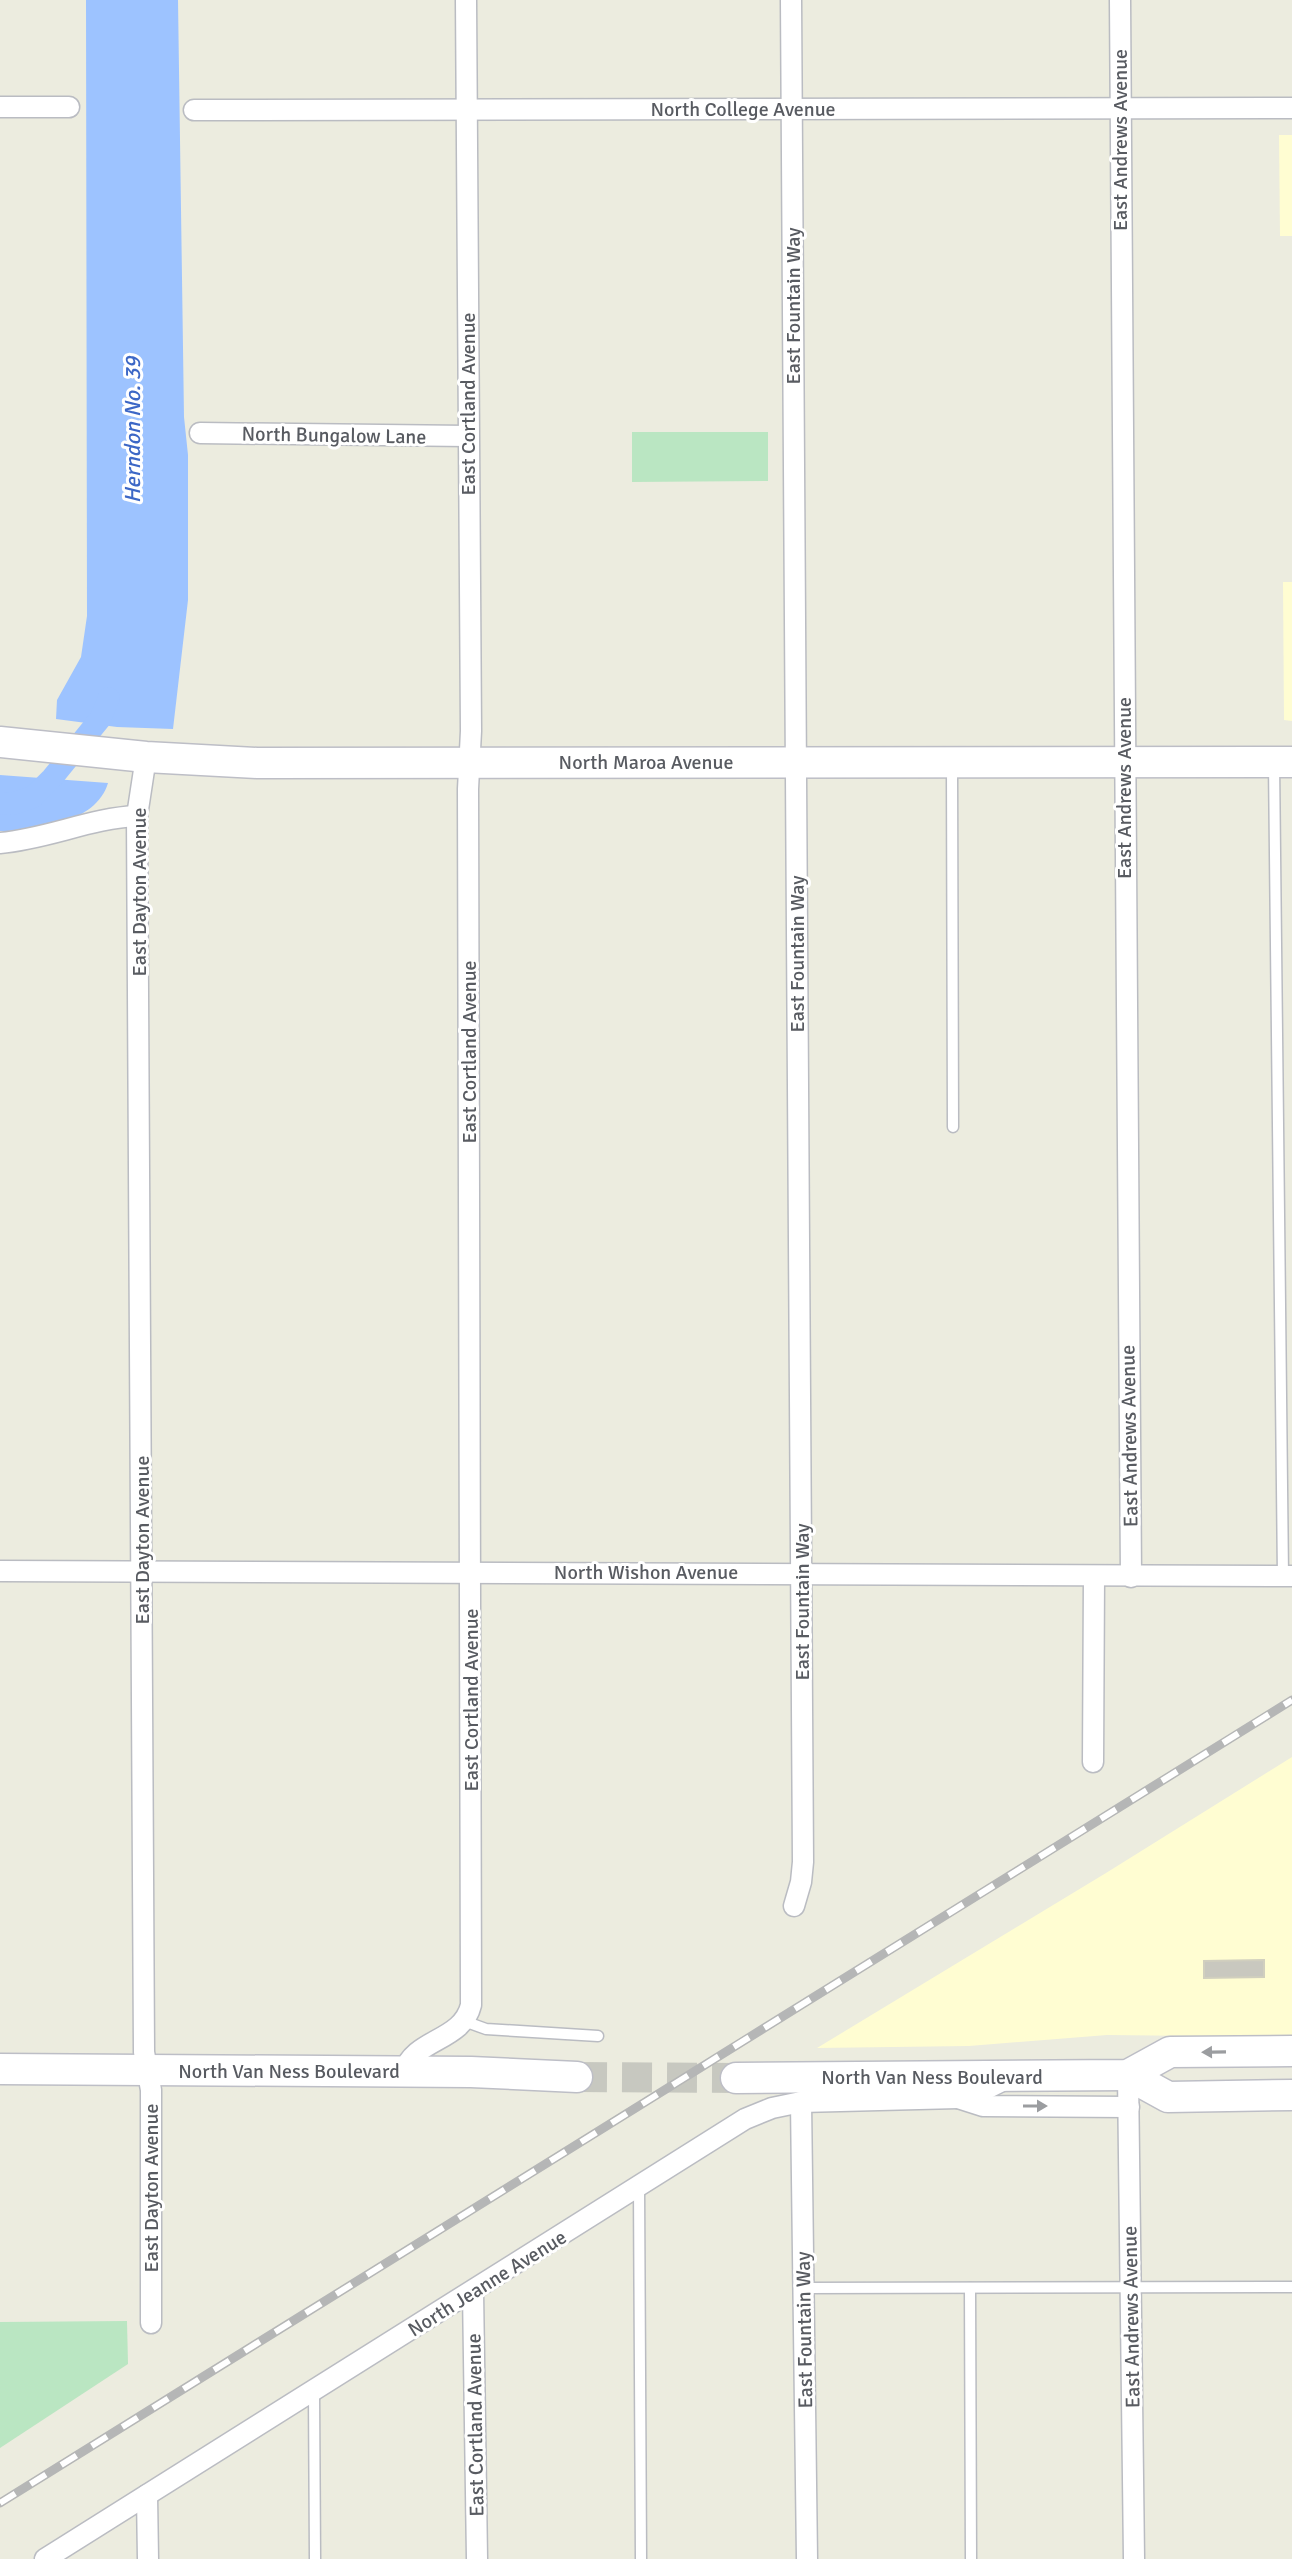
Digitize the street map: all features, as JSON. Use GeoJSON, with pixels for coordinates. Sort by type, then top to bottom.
{"type":"FeatureCollection","features":[{"type":"Feature","properties":{"kind":"street","name":"East Cortland Avenue"},"geometry":{"type":"LineString","coordinates":[[464,2021],[471,2005],[466,0]]}},
{"type":"Feature","properties":{"kind":"street","name":"East Fountain Way"},"geometry":{"type":"LineString","coordinates":[[791,0],[803,1862],[794,1906]]}},
{"type":"Feature","properties":{"kind":"street","name":"East Andrews Avenue"},"geometry":{"type":"LineString","coordinates":[[1120,0],[1131,1577]]}},
{"type":"Feature","properties":{"kind":"street"},"geometry":{"type":"LineString","coordinates":[[0,107],[69,107]]}},
{"type":"Feature","properties":{"kind":"street","name":"North College Avenue"},"geometry":{"type":"LineString","coordinates":[[194,110],[1292,108]]}},
{"type":"Feature","properties":{"kind":"street","name":"North Bungalow Lane"},"geometry":{"type":"LineString","coordinates":[[200,433],[468,436]]}},
{"type":"Feature","properties":{"kind":"street","name":"North Maroa Avenue"},"geometry":{"type":"LineString","coordinates":[[0,742],[146,757],[257,763],[1283,762]]}},
{"type":"Feature","properties":{"kind":"street","name":"East Dayton Avenue"},"geometry":{"type":"LineString","coordinates":[[146,757],[137,816],[143,2036],[151,2090],[151,2323]]}},
{"type":"Feature","properties":{"kind":"street"},"geometry":{"type":"LineString","coordinates":[[0,843],[116,817],[137,816]]}},
{"type":"Feature","properties":{"kind":"street","name":"North Wishon Avenue"},"geometry":{"type":"LineString","coordinates":[[0,1571],[1288,1576]]}},
{"type":"Feature","properties":{"kind":"street"},"geometry":{"type":"LineString","coordinates":[[1093,1762],[1094,1576]]}},
{"type":"Feature","properties":{"kind":"street"},"geometry":{"type":"LineString","coordinates":[[404,2072],[407,2061],[417,2050],[431,2046],[464,2021]]}},
{"type":"Feature","properties":{"kind":"street","name":"North Van Ness Boulevard"},"geometry":{"type":"LineString","coordinates":[[736,2078],[1128,2075],[1170,2052],[1292,2051]]}},
{"type":"Feature","properties":{"kind":"street","name":"North Van Ness Boulevard"},"geometry":{"type":"LineString","coordinates":[[0,2069],[471,2072],[577,2077]]}},
{"type":"Feature","properties":{"kind":"street","name":"East Andrews Avenue"},"geometry":{"type":"LineString","coordinates":[[1128,2075],[1134,2559]]}},
{"type":"Feature","properties":{"kind":"street","name":"North Van Ness Boulevard"},"geometry":{"type":"LineString","coordinates":[[1128,2075],[1168,2097],[1292,2095]]}},
{"type":"Feature","properties":{"kind":"street","name":"North Jeanne Avenue"},"geometry":{"type":"LineString","coordinates":[[45,2559],[745,2119],[772,2108],[801,2102],[958,2098],[976,2094],[1000,2081],[1018,2076]]}},
{"type":"Feature","properties":{"kind":"street","name":"North Jeanne Avenue"},"geometry":{"type":"LineString","coordinates":[[958,2098],[983,2106],[1129,2107]]}},
{"type":"Feature","properties":{"kind":"street","name":"East Fountain Way"},"geometry":{"type":"LineString","coordinates":[[801,2102],[807,2559]]}},
{"type":"Feature","properties":{"kind":"street","name":"East Cortland Avenue"},"geometry":{"type":"LineString","coordinates":[[473,2291],[477,2559]]}},
{"type":"Feature","properties":{"kind":"street"},"geometry":{"type":"LineString","coordinates":[[147,2495],[148,2559]]}},
{"type":"Feature","properties":{"kind":"lane"},"geometry":{"type":"LineString","coordinates":[[952,762],[953,1127]]}},
{"type":"Feature","properties":{"kind":"lane"},"geometry":{"type":"LineString","coordinates":[[1283,762],[1288,1576]]}},
{"type":"Feature","properties":{"kind":"lane"},"geometry":{"type":"LineString","coordinates":[[464,2021],[486,2029],[598,2036]]}},
{"type":"Feature","properties":{"kind":"lane"},"geometry":{"type":"LineString","coordinates":[[639,2187],[641,2559]]}},
{"type":"Feature","properties":{"kind":"lane"},"geometry":{"type":"LineString","coordinates":[[803,2288],[1292,2287]]}},
{"type":"Feature","properties":{"kind":"lane"},"geometry":{"type":"LineString","coordinates":[[970,2288],[971,2559]]}},
{"type":"Feature","properties":{"kind":"lane"},"geometry":{"type":"LineString","coordinates":[[314,2392],[315,2559]]}},
{"type":"Feature","properties":{"kind":"shaded area"},"geometry":{"type":"Polygon","coordinates":[[[1279,135],[1292,135],[1292,236],[1280,236],[1279,135]]]}},
{"type":"Feature","properties":{"kind":"shaded area"},"geometry":{"type":"Polygon","coordinates":[[[1283,582],[1292,582],[1292,721],[1284,720],[1283,582]]]}},
{"type":"Feature","properties":{"kind":"shaded area"},"geometry":{"type":"Polygon","coordinates":[[[1292,1757],[1292,2037],[1107,2035],[969,2046],[817,2048],[1106,1873],[1292,1757]]]}},
{"type":"Feature","properties":{"kind":"green space"},"geometry":{"type":"Polygon","coordinates":[[[632,432],[768,432],[768,481],[632,482],[632,432]]]}},
{"type":"Feature","properties":{"kind":"green space"},"geometry":{"type":"Polygon","coordinates":[[[127,2321],[128,2364],[0,2448],[0,2322],[127,2321]]]}},
{"type":"Feature","properties":{"kind":"water"},"geometry":{"type":"Polygon","coordinates":[[[86,0],[178,0],[184,417],[188,455],[188,600],[173,729],[117,727],[56,719],[57,700],[81,657],[87,616],[86,0]]]}},
{"type":"Feature","properties":{"kind":"water"},"geometry":{"type":"Polygon","coordinates":[[[0,775],[108,783],[101,797],[78,816],[47,826],[0,831],[0,775]]]}},
{"type":"Feature","properties":{"kind":"building"},"geometry":{"type":"Polygon","coordinates":[[[1264,1960],[1264,1977],[1204,1978],[1204,1961],[1264,1960]]]}},
{"type":"Feature","properties":{"kind":"waterway","name":"Herndon No. 39"},"geometry":{"type":"LineString","coordinates":[[0,803],[12,804],[33,797],[100,719],[109,698]]}},
{"type":"Feature","properties":{"kind":"tunnel"},"geometry":{"type":"LineString","coordinates":[[577,2077],[736,2078]]}},
{"type":"Feature","properties":{"kind":"railway"},"geometry":{"type":"LineString","coordinates":[[0,2503],[1292,1700]]}}]}
